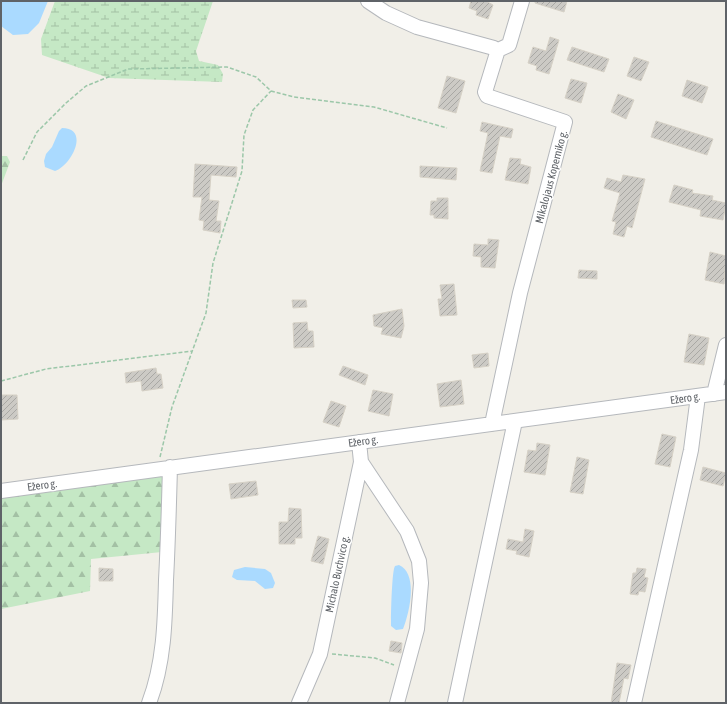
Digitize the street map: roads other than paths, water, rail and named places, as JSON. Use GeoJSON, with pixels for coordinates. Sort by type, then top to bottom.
{"type":"FeatureCollection","features":[{"type":"Feature","properties":{"kind":"street"},"geometry":{"type":"LineString","coordinates":[[368,1],[386,13],[417,27],[494,48],[496,51],[509,45],[522,1]]}},
{"type":"Feature","properties":{"kind":"street","name":"Mikalojaus Koperniko g."},"geometry":{"type":"LineString","coordinates":[[492,424],[520,293],[565,122],[487,96],[485,92],[497,53],[496,51]]}},
{"type":"Feature","properties":{"kind":"street"},"geometry":{"type":"LineString","coordinates":[[720,393],[726,345]]}},
{"type":"Feature","properties":{"kind":"street","name":"Ežero g."},"geometry":{"type":"LineString","coordinates":[[1,491],[720,393]]}},
{"type":"Feature","properties":{"kind":"street"},"geometry":{"type":"LineString","coordinates":[[634,703],[691,450],[698,396]]}},
{"type":"Feature","properties":{"kind":"street"},"geometry":{"type":"LineString","coordinates":[[455,703],[515,421]]}},
{"type":"Feature","properties":{"kind":"street","name":"Michalo Buchvico g."},"geometry":{"type":"LineString","coordinates":[[299,703],[320,654],[361,462],[359,442]]}},
{"type":"Feature","properties":{"kind":"street"},"geometry":{"type":"LineString","coordinates":[[361,462],[407,531],[419,561],[421,583],[420,611],[414,643],[397,703]]}},
{"type":"Feature","properties":{"kind":"street"},"geometry":{"type":"LineString","coordinates":[[149,703],[157,682],[163,645],[165,468]]}},
{"type":"Feature","properties":{"kind":"water"},"geometry":{"type":"Polygon","coordinates":[[[1,1],[48,1],[39,23],[28,34],[13,35],[1,26],[1,1]]]}},
{"type":"Feature","properties":{"kind":"water"},"geometry":{"type":"Polygon","coordinates":[[[62,128],[70,130],[75,134],[77,140],[72,155],[67,162],[55,171],[45,167],[44,161],[46,154],[52,147],[59,131],[62,128]]]}},
{"type":"Feature","properties":{"kind":"water"},"geometry":{"type":"Polygon","coordinates":[[[399,565],[405,570],[409,577],[411,595],[408,614],[403,629],[396,630],[391,626],[392,591],[394,569],[395,566],[399,565]]]}},
{"type":"Feature","properties":{"kind":"water"},"geometry":{"type":"Polygon","coordinates":[[[245,567],[265,569],[271,573],[275,583],[273,588],[265,589],[255,581],[237,580],[232,577],[234,570],[245,567]]]}}]}
